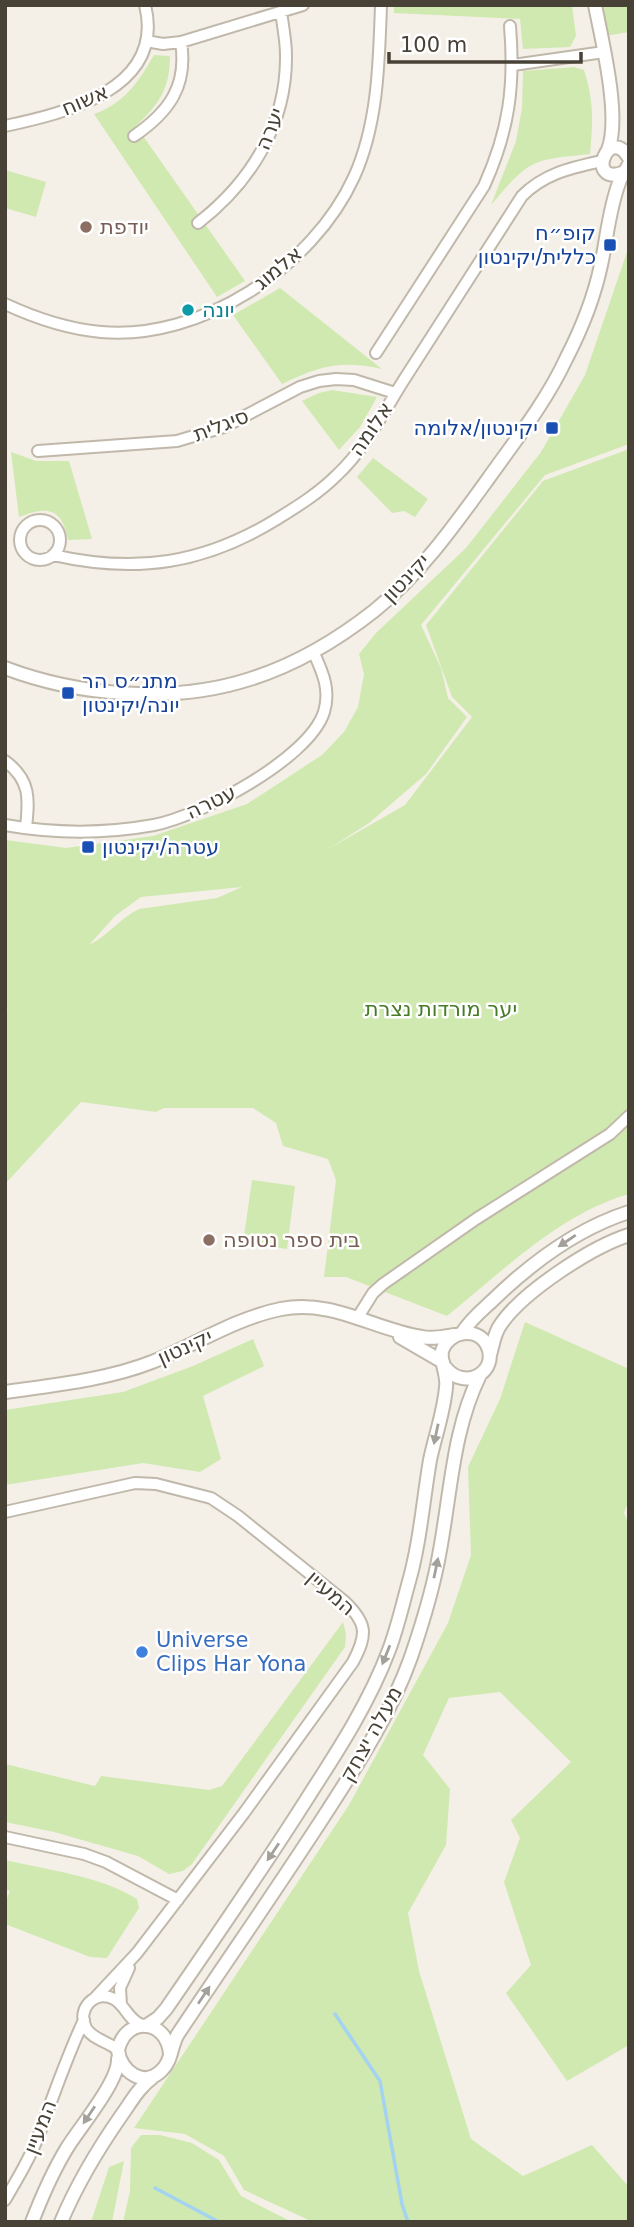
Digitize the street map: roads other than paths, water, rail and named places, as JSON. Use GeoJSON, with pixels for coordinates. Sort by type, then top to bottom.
{"type":"FeatureCollection","features":[{"type":"Feature","properties":{"kind":"street","name":"אשוח"},"geometry":{"type":"LineString","coordinates":[[5,126],[31,121],[104,95],[120,85],[138,61],[146,41],[149,21],[145,5]]}},
{"type":"Feature","properties":{"kind":"street"},"geometry":{"type":"LineString","coordinates":[[146,41],[163,44],[181,42],[303,5]]}},
{"type":"Feature","properties":{"kind":"street","name":"אלמוג"},"geometry":{"type":"LineString","coordinates":[[5,304],[32,316],[65,325],[101,332],[133,332],[209,314],[269,281],[317,233],[354,177],[374,107],[381,5]]}},
{"type":"Feature","properties":{"kind":"street","name":"יקינטון"},"geometry":{"type":"LineString","coordinates":[[595,5],[612,114],[613,133],[606,161],[613,201]]}},
{"type":"Feature","properties":{"kind":"street","name":"יערה"},"geometry":{"type":"LineString","coordinates":[[198,223],[233,191],[254,166],[280,111],[286,53],[281,12]]}},
{"type":"Feature","properties":{"kind":"street"},"geometry":{"type":"LineString","coordinates":[[376,353],[484,186],[497,156],[506,124],[513,65],[510,26]]}},
{"type":"Feature","properties":{"kind":"street"},"geometry":{"type":"LineString","coordinates":[[134,135],[163,112],[175,95],[182,74],[181,42]]}},
{"type":"Feature","properties":{"kind":"street"},"geometry":{"type":"LineString","coordinates":[[513,65],[604,52]]}},
{"type":"Feature","properties":{"kind":"street","name":"יקינטון"},"geometry":{"type":"LineString","coordinates":[[612,114],[626,154]]}},
{"type":"Feature","properties":{"kind":"street"},"geometry":{"type":"LineString","coordinates":[[626,154],[616,148],[606,161],[614,175],[626,169]]}},
{"type":"Feature","properties":{"kind":"street","name":"אלומה"},"geometry":{"type":"LineString","coordinates":[[53,555],[79,561],[141,565],[176,561],[230,545],[289,512],[316,493],[354,457],[522,196],[545,177],[566,169],[606,161]]}},
{"type":"Feature","properties":{"kind":"street","name":"יקינטון"},"geometry":{"type":"LineString","coordinates":[[5,668],[79,688],[155,693],[226,686],[295,662],[337,638],[376,610],[451,529],[540,405],[567,358],[595,290],[613,201],[626,169]]}},
{"type":"Feature","properties":{"kind":"street","name":"סיגלית"},"geometry":{"type":"LineString","coordinates":[[38,452],[177,441],[224,427],[300,387],[319,381],[354,380],[395,393]]}},
{"type":"Feature","properties":{"kind":"street","name":"עטרה"},"geometry":{"type":"LineString","coordinates":[[5,825],[72,833],[112,831],[157,824],[201,809],[241,789],[288,756],[311,734],[323,714],[327,694],[325,677],[313,650]]}},
{"type":"Feature","properties":{"kind":"street"},"geometry":{"type":"LineString","coordinates":[[5,761],[19,772],[26,786],[26,828]]}},
{"type":"Feature","properties":{"kind":"street"},"geometry":{"type":"LineString","coordinates":[[360,1318],[373,1293],[383,1284],[476,1219],[599,1142],[629,1116]]}},
{"type":"Feature","properties":{"kind":"street"},"geometry":{"type":"LineString","coordinates":[[629,1212],[596,1224],[544,1257],[448,1340],[442,1351],[444,1364],[450,1374],[464,1380],[480,1375],[489,1362],[501,1324],[524,1300],[589,1252],[629,1235]]}},
{"type":"Feature","properties":{"kind":"street","name":"יקינטון"},"geometry":{"type":"LineString","coordinates":[[5,1392],[100,1376],[148,1363],[233,1325],[281,1309],[317,1307],[423,1338],[458,1334]]}},
{"type":"Feature","properties":{"kind":"street","name":"יקינטון"},"geometry":{"type":"LineString","coordinates":[[360,1318],[444,1364]]}},
{"type":"Feature","properties":{"kind":"street"},"geometry":{"type":"LineString","coordinates":[[458,1334],[470,1333],[482,1339],[489,1354],[489,1362]]}},
{"type":"Feature","properties":{"kind":"street","name":"מעלה יצחק"},"geometry":{"type":"LineString","coordinates":[[144,2026],[158,2018],[166,2009],[277,1846],[342,1742],[376,1679],[388,1651],[410,1581],[447,1384],[444,1364]]}},
{"type":"Feature","properties":{"kind":"street","name":"מעלה יצחק"},"geometry":{"type":"LineString","coordinates":[[170,2054],[178,2034],[337,1795],[397,1689],[410,1660],[432,1587],[459,1434],[466,1408],[480,1375]]}},
{"type":"Feature","properties":{"kind":"street","name":"המעיין"},"geometry":{"type":"LineString","coordinates":[[5,1511],[135,1483],[156,1484],[211,1498],[238,1516],[358,1615],[363,1627],[363,1643],[353,1662],[244,1813],[137,1953],[85,2009],[84,2020],[40,2133],[5,2200]]}},
{"type":"Feature","properties":{"kind":"street"},"geometry":{"type":"LineString","coordinates":[[5,1837],[95,1858],[178,1900]]}},
{"type":"Feature","properties":{"kind":"street","name":"המעיין"},"geometry":{"type":"LineString","coordinates":[[121,2005],[122,1981],[137,1953]]}},
{"type":"Feature","properties":{"kind":"street"},"geometry":{"type":"LineString","coordinates":[[61,2222],[75,2190],[108,2135],[145,2082],[162,2070],[170,2054],[166,2037],[159,2030],[131,2019],[114,1999],[94,1999]]}},
{"type":"Feature","properties":{"kind":"street"},"geometry":{"type":"LineString","coordinates":[[84,2020],[87,2030],[118,2052],[123,2067],[130,2073],[147,2078],[156,2075]]}},
{"type":"Feature","properties":{"kind":"street"},"geometry":{"type":"LineString","coordinates":[[32,2222],[67,2149],[114,2076],[125,2033],[144,2026]]}},
{"type":"Feature","properties":{"kind":"street"},"geometry":{"type":"LineString","coordinates":[[70,2052],[81,2040],[96,2038]]}},
{"type":"Feature","properties":{"kind":"waterway"},"geometry":{"type":"LineString","coordinates":[[335,2014],[380,2081],[402,2204],[408,2222]]}},
{"type":"Feature","properties":{"kind":"waterway"},"geometry":{"type":"LineString","coordinates":[[155,2188],[219,2222]]}},
{"type":"Feature","properties":{"kind":"place","name":"יודפת"},"geometry":{"type":"Point","coordinates":[86,227]}},
{"type":"Feature","properties":{"kind":"place","name":"קופ״ח כללית/יקינטון"},"geometry":{"type":"Point","coordinates":[610,245]}},
{"type":"Feature","properties":{"kind":"place","name":"יונה"},"geometry":{"type":"Point","coordinates":[188,310]}},
{"type":"Feature","properties":{"kind":"place","name":"יקינטון/אלומה"},"geometry":{"type":"Point","coordinates":[552,428]}},
{"type":"Feature","properties":{"kind":"place","name":"מתנ״ס הר יונה/יקינטון"},"geometry":{"type":"Point","coordinates":[68,693]}},
{"type":"Feature","properties":{"kind":"place","name":"עטרה/יקינטון"},"geometry":{"type":"Point","coordinates":[88,847]}},
{"type":"Feature","properties":{"kind":"place","name":"בית ספר נטופה"},"geometry":{"type":"Point","coordinates":[209,1240]}},
{"type":"Feature","properties":{"kind":"place","name":"Universe Clips Har Yona"},"geometry":{"type":"Point","coordinates":[142,1652]}},
{"type":"Feature","properties":{"kind":"park label","name":"יער מורדות נצרת"},"geometry":{"type":"Point","coordinates":[441,1009]}}]}
